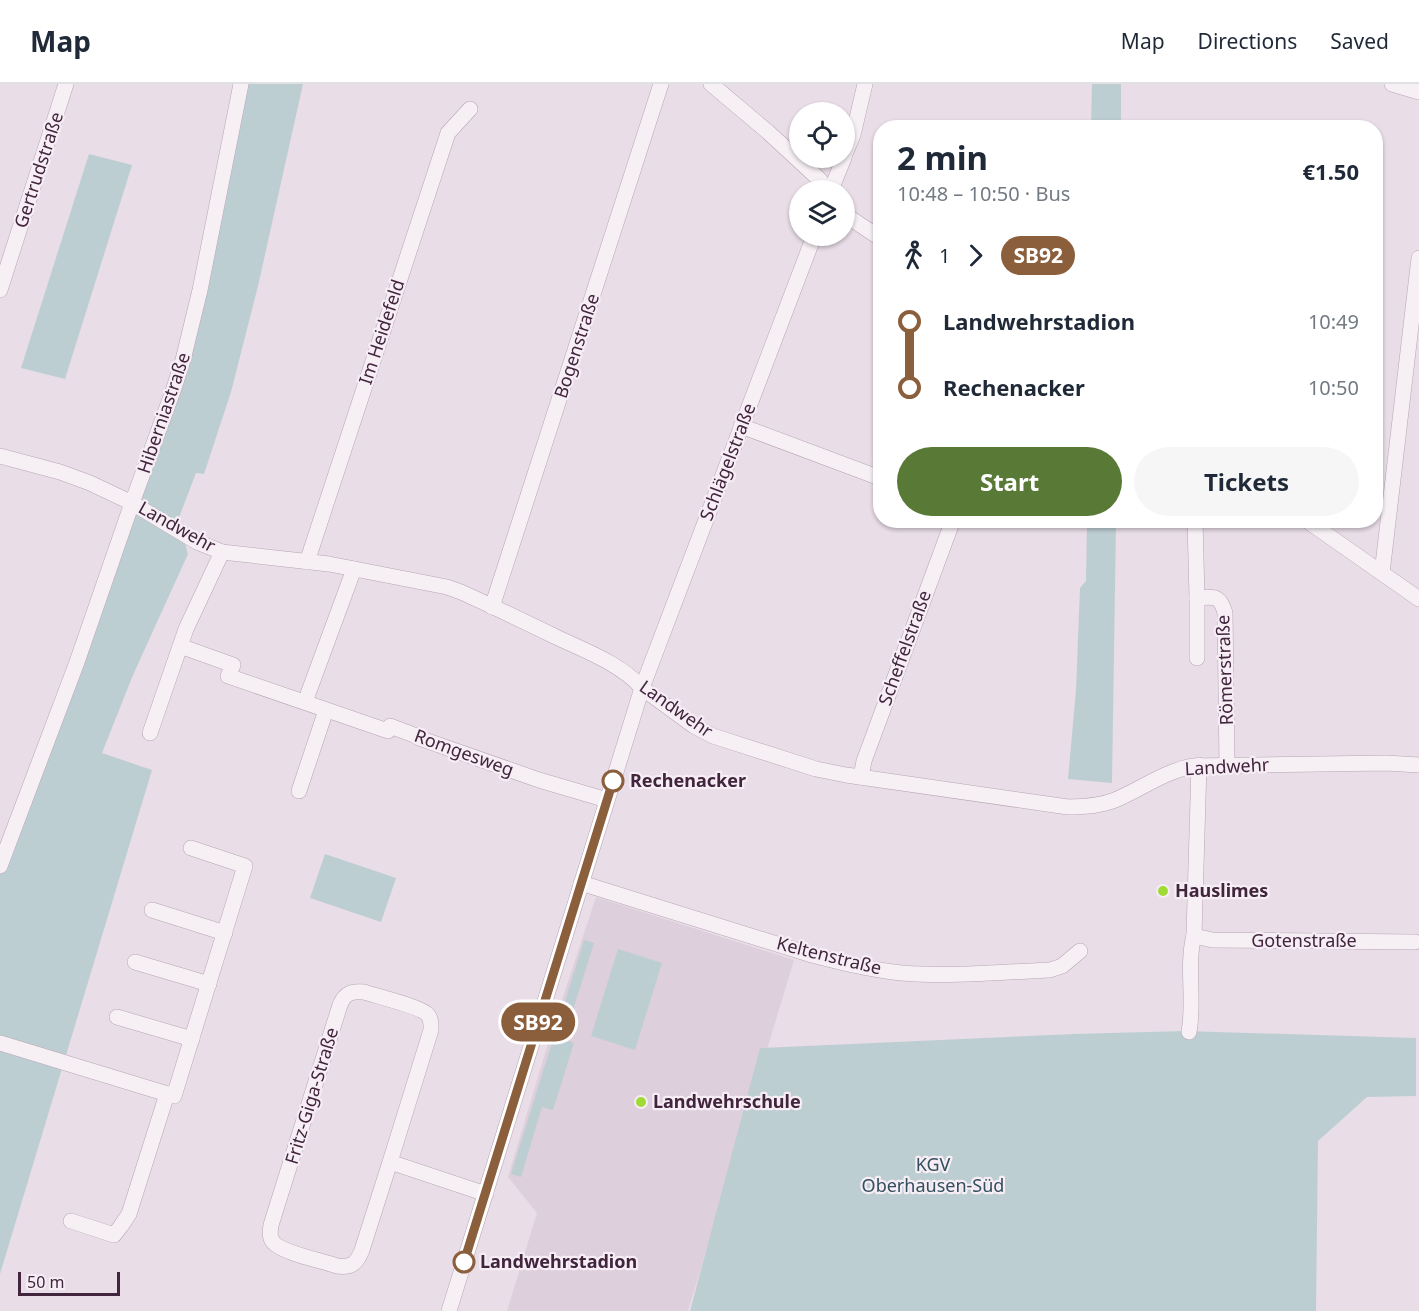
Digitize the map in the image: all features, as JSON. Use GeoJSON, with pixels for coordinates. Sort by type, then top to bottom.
{"type":"FeatureCollection","features":[{"type":"Feature","properties":{"kind":"street","name":"Gertrudstraße"},"geometry":{"type":"LineString","coordinates":[[0,290],[66,84]]}},
{"type":"Feature","properties":{"kind":"street","name":"Hiberniastraße"},"geometry":{"type":"LineString","coordinates":[[0,866],[77,662],[183,360],[200,290],[241,84]]}},
{"type":"Feature","properties":{"kind":"street","name":"Bogenstraße"},"geometry":{"type":"LineString","coordinates":[[492,607],[661,84]]}},
{"type":"Feature","properties":{"kind":"street"},"geometry":{"type":"LineString","coordinates":[[711,84],[820,180]]}},
{"type":"Feature","properties":{"kind":"street"},"geometry":{"type":"LineString","coordinates":[[855,126],[865,84]]}},
{"type":"Feature","properties":{"kind":"street"},"geometry":{"type":"LineString","coordinates":[[1392,84],[1419,92]]}},
{"type":"Feature","properties":{"kind":"street","name":"Im Heidefeld"},"geometry":{"type":"LineString","coordinates":[[307,562],[448,133],[470,109]]}},
{"type":"Feature","properties":{"kind":"street"},"geometry":{"type":"LineString","coordinates":[[855,221],[873,233]]}},
{"type":"Feature","properties":{"kind":"street","name":"Schlägelstraße"},"geometry":{"type":"LineString","coordinates":[[642,688],[810,246]]}},
{"type":"Feature","properties":{"kind":"street"},"geometry":{"type":"LineString","coordinates":[[1382,573],[1419,258]]}},
{"type":"Feature","properties":{"kind":"street"},"geometry":{"type":"LineString","coordinates":[[741,426],[873,475]]}},
{"type":"Feature","properties":{"kind":"street","name":"Landwehr"},"geometry":{"type":"LineString","coordinates":[[0,456],[75,477],[132,502],[197,542],[222,552],[329,564],[447,587],[461,592],[597,657],[629,676],[694,726],[713,736],[816,769],[1051,806],[1090,807],[1114,800],[1175,770],[1199,765],[1419,765]]}},
{"type":"Feature","properties":{"kind":"street","name":"Scheffelstraße"},"geometry":{"type":"LineString","coordinates":[[861,777],[864,761],[950,528]]}},
{"type":"Feature","properties":{"kind":"street","name":"Römerstraße"},"geometry":{"type":"LineString","coordinates":[[1195,528],[1197,658]]}},
{"type":"Feature","properties":{"kind":"street"},"geometry":{"type":"LineString","coordinates":[[1317,528],[1419,599]]}},
{"type":"Feature","properties":{"kind":"street"},"geometry":{"type":"LineString","coordinates":[[150,733],[186,629],[222,552]]}},
{"type":"Feature","properties":{"kind":"street"},"geometry":{"type":"LineString","coordinates":[[305,702],[354,569]]}},
{"type":"Feature","properties":{"kind":"street","name":"Römerstraße"},"geometry":{"type":"LineString","coordinates":[[1197,598],[1214,597],[1218,599],[1225,613],[1227,765]]}},
{"type":"Feature","properties":{"kind":"street","name":"Romgesweg"},"geometry":{"type":"LineString","coordinates":[[180,646],[232,665],[228,676],[388,731],[390,726],[539,780],[607,800]]}},
{"type":"Feature","properties":{"kind":"street"},"geometry":{"type":"LineString","coordinates":[[449,1311],[642,688]]}},
{"type":"Feature","properties":{"kind":"street"},"geometry":{"type":"LineString","coordinates":[[299,791],[326,710]]}},
{"type":"Feature","properties":{"kind":"street"},"geometry":{"type":"LineString","coordinates":[[1189,1032],[1199,765]]}},
{"type":"Feature","properties":{"kind":"street"},"geometry":{"type":"LineString","coordinates":[[0,1043],[174,1096],[245,866],[191,848]]}},
{"type":"Feature","properties":{"kind":"street","name":"Keltenstraße"},"geometry":{"type":"LineString","coordinates":[[581,883],[833,961],[885,971],[956,974],[1050,970],[1062,966],[1080,951]]}},
{"type":"Feature","properties":{"kind":"street"},"geometry":{"type":"LineString","coordinates":[[152,910],[225,933]]}},
{"type":"Feature","properties":{"kind":"street","name":"Gotenstraße"},"geometry":{"type":"LineString","coordinates":[[1194,935],[1212,940],[1415,942]]}},
{"type":"Feature","properties":{"kind":"street"},"geometry":{"type":"LineString","coordinates":[[135,962],[209,984]]}},
{"type":"Feature","properties":{"kind":"street","name":"Fritz-Giga-Straße"},"geometry":{"type":"LineString","coordinates":[[355,991],[419,1009],[429,1016],[431,1022],[431,1030],[390,1162],[362,1250],[355,1263],[345,1267],[337,1266],[274,1244],[270,1233],[271,1225],[340,1005],[348,993],[355,991]]}},
{"type":"Feature","properties":{"kind":"street"},"geometry":{"type":"LineString","coordinates":[[117,1017],[192,1039]]}},
{"type":"Feature","properties":{"kind":"street"},"geometry":{"type":"LineString","coordinates":[[71,1221],[114,1235],[122,1226],[129,1214],[166,1094]]}},
{"type":"Feature","properties":{"kind":"street"},"geometry":{"type":"LineString","coordinates":[[390,1162],[486,1194]]}},
{"type":"Feature","properties":{"kind":"shaded area","name":"Landwehrschule"},"geometry":{"type":"Polygon","coordinates":[[[596,897],[794,960],[688,1311],[507,1311],[537,1213],[508,1177],[553,1027],[596,897]]]}},
{"type":"Feature","properties":{"kind":"green space"},"geometry":{"type":"Polygon","coordinates":[[[241,84],[303,84],[258,286],[231,392],[204,474],[196,473],[178,520],[188,554],[133,675],[102,753],[152,770],[0,1274],[0,873],[173,391],[241,84]]]}},
{"type":"Feature","properties":{"kind":"green space"},"geometry":{"type":"Polygon","coordinates":[[[1092,84],[1121,84],[1121,120],[1091,120],[1092,84]]]}},
{"type":"Feature","properties":{"kind":"green space"},"geometry":{"type":"Polygon","coordinates":[[[89,154],[132,165],[65,379],[21,368],[89,154]]]}},
{"type":"Feature","properties":{"kind":"green space"},"geometry":{"type":"Polygon","coordinates":[[[1087,528],[1116,528],[1112,783],[1068,779],[1076,690],[1080,588],[1086,581],[1087,528]]]}},
{"type":"Feature","properties":{"kind":"green space"},"geometry":{"type":"Polygon","coordinates":[[[325,854],[396,878],[381,922],[310,898],[325,854]]]}},
{"type":"Feature","properties":{"kind":"green space"},"geometry":{"type":"Polygon","coordinates":[[[584,940],[594,943],[564,1039],[574,1043],[553,1110],[542,1107],[521,1177],[511,1174],[584,940]]]}},
{"type":"Feature","properties":{"kind":"green space"},"geometry":{"type":"Polygon","coordinates":[[[618,949],[662,963],[635,1050],[591,1036],[618,949]]]}},
{"type":"Feature","properties":{"kind":"green space","name":"KGV Oberhausen-Süd"},"geometry":{"type":"Polygon","coordinates":[[[1185,1031],[1416,1038],[1416,1096],[1367,1097],[1318,1141],[1316,1311],[690,1311],[760,1048],[1185,1031]]]}},
{"type":"Feature","properties":{"kind":"bus line","name":"SB92"},"geometry":{"type":"LineString","coordinates":[[464,1262],[613,781]]}},
{"type":"Feature","properties":{"kind":"place","name":"Rechenacker"},"geometry":{"type":"Point","coordinates":[613,781]}},
{"type":"Feature","properties":{"kind":"place","name":"Hauslimes"},"geometry":{"type":"Point","coordinates":[1163,891]}},
{"type":"Feature","properties":{"kind":"place","name":"Landwehrschule"},"geometry":{"type":"Point","coordinates":[641,1102]}},
{"type":"Feature","properties":{"kind":"place","name":"Landwehrstadion"},"geometry":{"type":"Point","coordinates":[464,1262]}}]}
